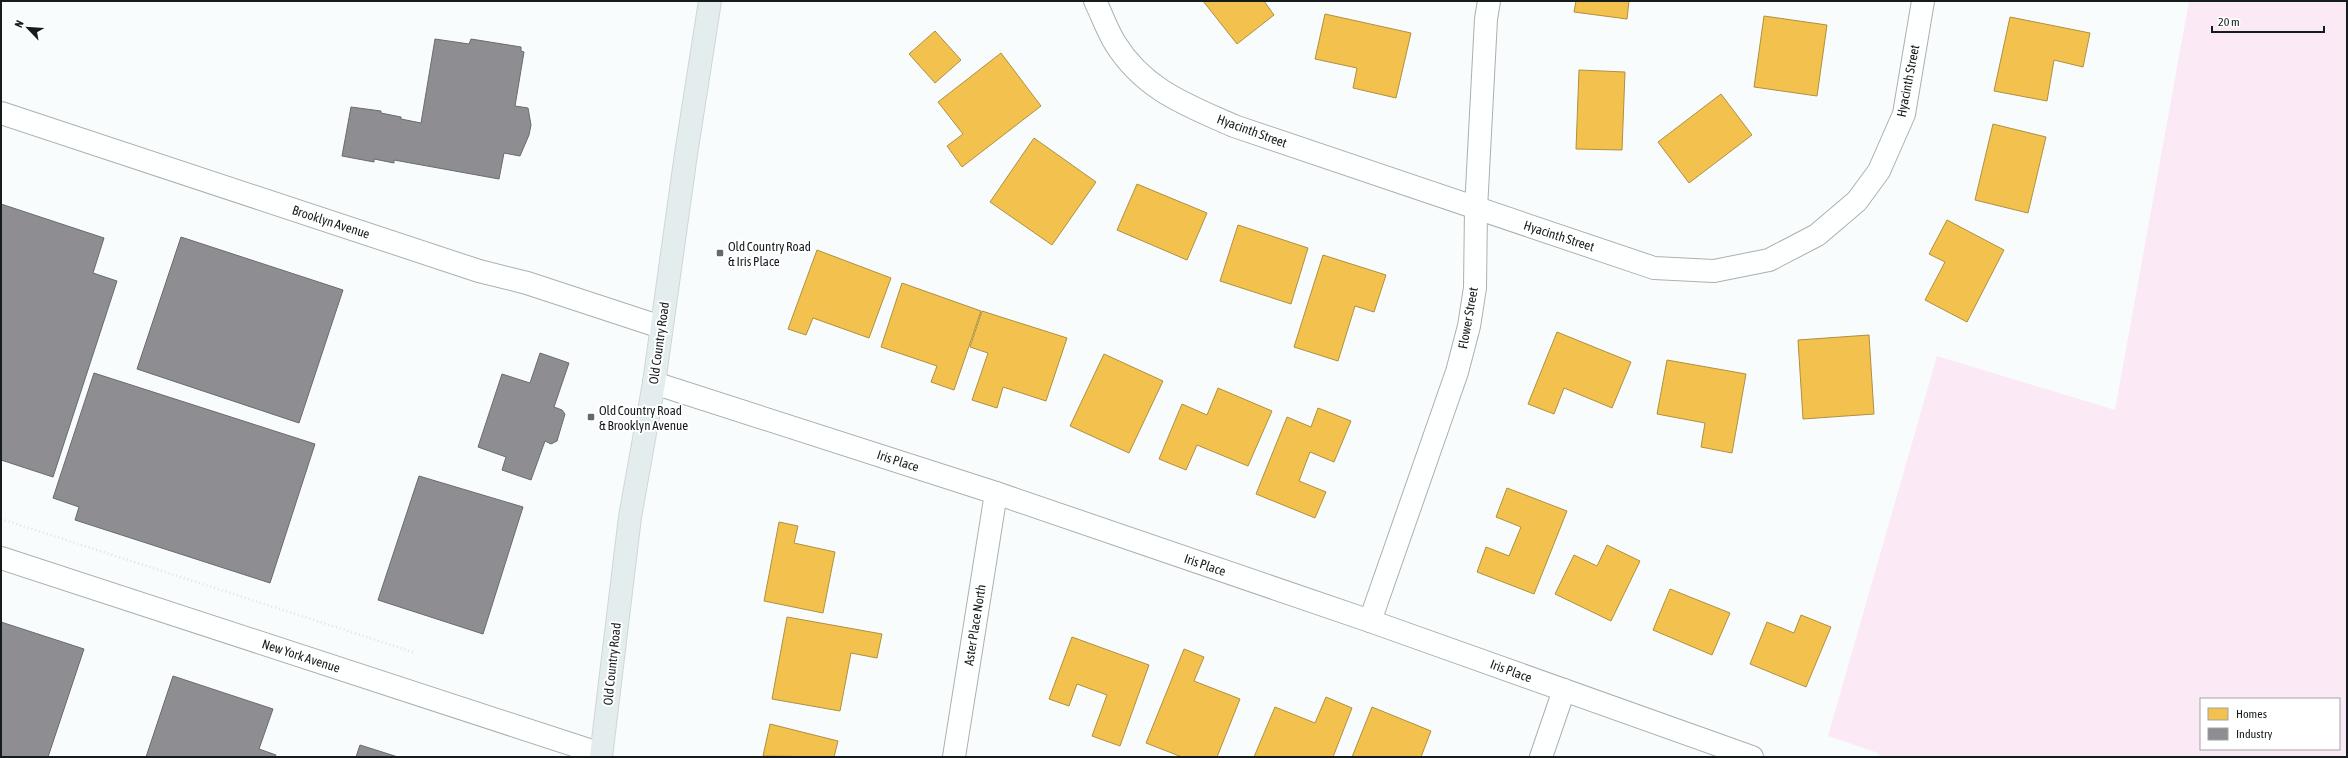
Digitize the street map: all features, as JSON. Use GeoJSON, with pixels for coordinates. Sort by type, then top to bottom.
{"type":"FeatureCollection","features":[{"type":"Feature","properties":{"kind":"main road","name":"Old Country Road"},"geometry":{"type":"LineString","coordinates":[[601,755],[630,517],[654,383],[700,55],[710,1]]}},
{"type":"Feature","properties":{"kind":"street","name":"Hyacinth Street"},"geometry":{"type":"LineString","coordinates":[[1095,1],[1115,43],[1144,78],[1172,98],[1234,126],[1654,268],[1714,271],[1769,260],[1817,235],[1857,201],[1879,170],[1904,114],[1923,1]]}},
{"type":"Feature","properties":{"kind":"street","name":"Flower Street"},"geometry":{"type":"LineString","coordinates":[[1370,621],[1457,372],[1469,326],[1474,288],[1476,209],[1486,19],[1490,1]]}},
{"type":"Feature","properties":{"kind":"street","name":"Brooklyn Avenue"},"geometry":{"type":"LineString","coordinates":[[1,113],[479,270],[527,283],[662,327]]}},
{"type":"Feature","properties":{"kind":"street","name":"Iris Place"},"geometry":{"type":"LineString","coordinates":[[654,383],[996,493],[1370,621],[1752,757]]}},
{"type":"Feature","properties":{"kind":"street","name":"Aster Place North"},"geometry":{"type":"LineString","coordinates":[[954,757],[996,493]]}},
{"type":"Feature","properties":{"kind":"street","name":"New York Avenue"},"geometry":{"type":"LineString","coordinates":[[1,558],[601,755]]}},
{"type":"Feature","properties":{"kind":"street"},"geometry":{"type":"LineString","coordinates":[[1541,757],[1564,690]]}},
{"type":"Feature","properties":{"kind":"path"},"geometry":{"type":"LineString","coordinates":[[1,519],[413,652]]}},
{"type":"Feature","properties":{"kind":"shaded area"},"geometry":{"type":"Polygon","coordinates":[[[2189,1],[2347,1],[2347,757],[1879,757],[1878,753],[1828,736],[1937,356],[2115,410],[2189,1]]]}},
{"type":"Feature","properties":{"kind":"building: Homes"},"geometry":{"type":"Polygon","coordinates":[[[1203,1],[1264,1],[1274,15],[1237,44],[1203,1]]]}},
{"type":"Feature","properties":{"kind":"building: Homes"},"geometry":{"type":"Polygon","coordinates":[[[1576,1],[1629,1],[1627,19],[1574,12],[1576,1]]]}},
{"type":"Feature","properties":{"kind":"building: Homes"},"geometry":{"type":"Polygon","coordinates":[[[1325,14],[1411,33],[1396,98],[1353,88],[1357,68],[1315,59],[1325,14]]]}},
{"type":"Feature","properties":{"kind":"building: Homes"},"geometry":{"type":"Polygon","coordinates":[[[1764,16],[1827,25],[1817,96],[1754,87],[1764,16]]]}},
{"type":"Feature","properties":{"kind":"building: Homes"},"geometry":{"type":"Polygon","coordinates":[[[2010,17],[2090,33],[2083,67],[2054,60],[2047,101],[1994,91],[2010,17]]]}},
{"type":"Feature","properties":{"kind":"building: Homes"},"geometry":{"type":"Polygon","coordinates":[[[935,31],[961,60],[935,83],[909,54],[935,31]]]}},
{"type":"Feature","properties":{"kind":"building: Homes"},"geometry":{"type":"Polygon","coordinates":[[[1001,53],[1041,106],[962,167],[947,146],[963,134],[938,102],[1001,53]]]}},
{"type":"Feature","properties":{"kind":"building: Homes"},"geometry":{"type":"Polygon","coordinates":[[[1579,70],[1625,72],[1622,150],[1576,149],[1579,70]]]}},
{"type":"Feature","properties":{"kind":"building: Homes"},"geometry":{"type":"Polygon","coordinates":[[[1721,94],[1752,135],[1689,183],[1658,142],[1721,94]]]}},
{"type":"Feature","properties":{"kind":"building: Homes"},"geometry":{"type":"Polygon","coordinates":[[[1993,124],[2046,137],[2028,213],[1975,200],[1993,124]]]}},
{"type":"Feature","properties":{"kind":"building: Homes"},"geometry":{"type":"Polygon","coordinates":[[[1034,138],[1096,182],[1052,245],[990,202],[1034,138]]]}},
{"type":"Feature","properties":{"kind":"building: Homes"},"geometry":{"type":"Polygon","coordinates":[[[1137,184],[1207,213],[1187,260],[1117,230],[1137,184]]]}},
{"type":"Feature","properties":{"kind":"building: Homes"},"geometry":{"type":"Polygon","coordinates":[[[1947,220],[2004,250],[1967,322],[1925,300],[1945,262],[1929,254],[1947,220]]]}},
{"type":"Feature","properties":{"kind":"building: Homes"},"geometry":{"type":"Polygon","coordinates":[[[1238,225],[1308,248],[1291,304],[1220,281],[1238,225]]]}},
{"type":"Feature","properties":{"kind":"building: Homes"},"geometry":{"type":"Polygon","coordinates":[[[817,250],[891,278],[869,338],[813,318],[806,335],[788,329],[817,250]]]}},
{"type":"Feature","properties":{"kind":"building: Homes"},"geometry":{"type":"Polygon","coordinates":[[[1323,255],[1386,275],[1374,312],[1355,306],[1338,361],[1294,347],[1323,255]]]}},
{"type":"Feature","properties":{"kind":"building: Homes"},"geometry":{"type":"Polygon","coordinates":[[[902,283],[981,311],[954,390],[931,382],[937,366],[881,347],[902,283]]]}},
{"type":"Feature","properties":{"kind":"building: Homes"},"geometry":{"type":"Polygon","coordinates":[[[982,311],[1067,338],[1046,401],[1003,387],[997,408],[972,400],[988,353],[970,347],[982,311]]]}},
{"type":"Feature","properties":{"kind":"building: Homes"},"geometry":{"type":"Polygon","coordinates":[[[1557,332],[1631,362],[1612,408],[1564,388],[1554,414],[1528,404],[1557,332]]]}},
{"type":"Feature","properties":{"kind":"building: Homes"},"geometry":{"type":"Polygon","coordinates":[[[1869,335],[1874,414],[1803,419],[1798,340],[1869,335]]]}},
{"type":"Feature","properties":{"kind":"building: Homes"},"geometry":{"type":"Polygon","coordinates":[[[1104,354],[1163,381],[1129,453],[1070,426],[1104,354]]]}},
{"type":"Feature","properties":{"kind":"building: Homes"},"geometry":{"type":"Polygon","coordinates":[[[1667,360],[1746,374],[1732,453],[1701,447],[1705,423],[1657,414],[1667,360]]]}},
{"type":"Feature","properties":{"kind":"building: Homes"},"geometry":{"type":"Polygon","coordinates":[[[1218,388],[1272,411],[1248,466],[1197,445],[1186,470],[1159,459],[1182,404],[1207,415],[1218,388]]]}},
{"type":"Feature","properties":{"kind":"building: Homes"},"geometry":{"type":"Polygon","coordinates":[[[1318,408],[1351,421],[1334,462],[1310,452],[1299,481],[1326,492],[1315,518],[1256,494],[1287,417],[1311,427],[1318,408]]]}},
{"type":"Feature","properties":{"kind":"building: Homes"},"geometry":{"type":"Polygon","coordinates":[[[1507,488],[1567,511],[1534,594],[1477,572],[1486,547],[1509,556],[1521,527],[1496,517],[1507,488]]]}},
{"type":"Feature","properties":{"kind":"building: Homes"},"geometry":{"type":"Polygon","coordinates":[[[779,522],[798,526],[794,543],[835,552],[823,613],[764,601],[779,522]]]}},
{"type":"Feature","properties":{"kind":"building: Homes"},"geometry":{"type":"Polygon","coordinates":[[[1607,545],[1640,561],[1611,621],[1555,594],[1574,555],[1597,566],[1607,545]]]}},
{"type":"Feature","properties":{"kind":"building: Homes"},"geometry":{"type":"Polygon","coordinates":[[[1670,589],[1730,613],[1712,655],[1653,630],[1670,589]]]}},
{"type":"Feature","properties":{"kind":"building: Homes"},"geometry":{"type":"Polygon","coordinates":[[[1801,615],[1831,627],[1806,687],[1750,664],[1767,622],[1794,633],[1801,615]]]}},
{"type":"Feature","properties":{"kind":"building: Homes"},"geometry":{"type":"Polygon","coordinates":[[[787,617],[882,634],[877,658],[851,653],[840,711],[772,699],[787,617]]]}},
{"type":"Feature","properties":{"kind":"building: Homes"},"geometry":{"type":"Polygon","coordinates":[[[1072,637],[1149,665],[1120,746],[1092,736],[1107,695],[1077,684],[1069,706],[1049,699],[1072,637]]]}},
{"type":"Feature","properties":{"kind":"building: Homes"},"geometry":{"type":"Polygon","coordinates":[[[1184,649],[1204,657],[1194,681],[1240,699],[1217,757],[1182,757],[1146,743],[1184,649]]]}},
{"type":"Feature","properties":{"kind":"building: Homes"},"geometry":{"type":"Polygon","coordinates":[[[1326,697],[1352,708],[1333,757],[1254,757],[1275,707],[1315,723],[1326,697]]]}},
{"type":"Feature","properties":{"kind":"building: Homes"},"geometry":{"type":"Polygon","coordinates":[[[1372,707],[1431,731],[1421,757],[1352,757],[1372,707]]]}},
{"type":"Feature","properties":{"kind":"building: Homes"},"geometry":{"type":"Polygon","coordinates":[[[770,724],[838,741],[834,757],[763,756],[770,724]]]}},
{"type":"Feature","properties":{"kind":"building: Industry"},"geometry":{"type":"Polygon","coordinates":[[[435,39],[469,44],[471,39],[521,47],[521,51],[524,52],[515,106],[528,108],[531,125],[529,135],[520,156],[504,153],[499,179],[394,160],[394,163],[374,159],[374,162],[342,156],[351,107],[381,111],[381,113],[401,117],[401,119],[421,123],[435,39]]]}},
{"type":"Feature","properties":{"kind":"building: Industry"},"geometry":{"type":"Polygon","coordinates":[[[1,204],[104,238],[93,273],[117,281],[53,477],[1,460],[1,204]]]}},
{"type":"Feature","properties":{"kind":"building: Industry"},"geometry":{"type":"Polygon","coordinates":[[[181,237],[343,290],[299,423],[137,369],[181,237]]]}},
{"type":"Feature","properties":{"kind":"building: Industry"},"geometry":{"type":"Polygon","coordinates":[[[540,353],[569,363],[554,407],[562,410],[565,414],[557,441],[551,444],[545,441],[531,480],[502,470],[506,457],[478,447],[502,374],[530,383],[540,353]]]}},
{"type":"Feature","properties":{"kind":"building: Industry"},"geometry":{"type":"Polygon","coordinates":[[[94,373],[315,444],[270,583],[75,520],[79,507],[53,498],[94,373]]]}},
{"type":"Feature","properties":{"kind":"building: Industry"},"geometry":{"type":"Polygon","coordinates":[[[419,476],[523,507],[483,634],[378,600],[419,476]]]}},
{"type":"Feature","properties":{"kind":"building: Industry"},"geometry":{"type":"Polygon","coordinates":[[[1,622],[84,649],[48,757],[1,757],[1,622]]]}},
{"type":"Feature","properties":{"kind":"building: Industry"},"geometry":{"type":"Polygon","coordinates":[[[173,676],[273,709],[259,749],[276,755],[275,757],[146,757],[173,676]]]}},
{"type":"Feature","properties":{"kind":"building: Industry"},"geometry":{"type":"Polygon","coordinates":[[[360,745],[398,757],[356,757],[360,745]]]}},
{"type":"Feature","properties":{"kind":"place","name":"Old Country Road & Iris Place"},"geometry":{"type":"Point","coordinates":[720,253]}},
{"type":"Feature","properties":{"kind":"place","name":"Old Country Road & Brooklyn Avenue"},"geometry":{"type":"Point","coordinates":[591,417]}}]}
